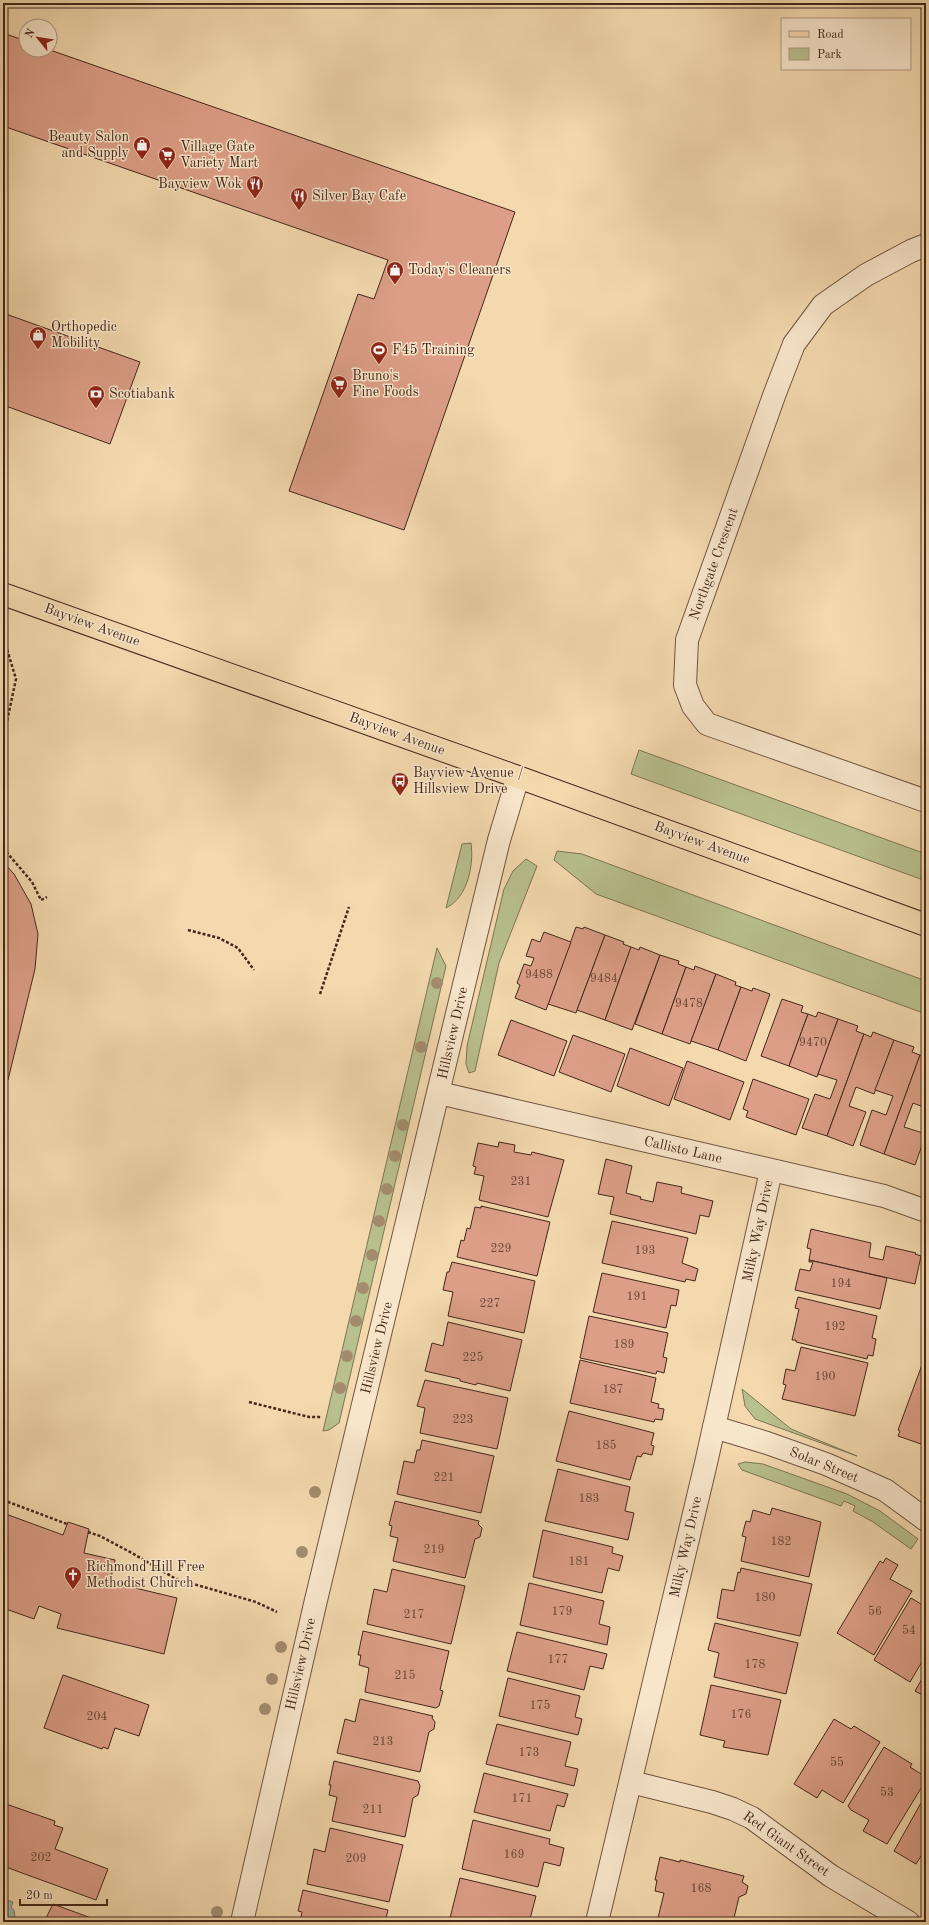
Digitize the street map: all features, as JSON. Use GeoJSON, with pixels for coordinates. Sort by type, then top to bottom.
{"type":"FeatureCollection","features":[{"type":"Feature","properties":{"kind":"main road","name":"Bayview Avenue"},"geometry":{"type":"LineString","coordinates":[[3,594],[518,777],[926,925]]}},
{"type":"Feature","properties":{"kind":"street","name":"Northgate Crescent"},"geometry":{"type":"LineString","coordinates":[[926,245],[911,251],[866,275],[823,305],[794,344],[775,393],[687,640],[685,685],[693,706],[708,724],[926,801]]}},
{"type":"Feature","properties":{"kind":"street","name":"Hillsview Drive"},"geometry":{"type":"LineString","coordinates":[[242,1922],[320,1585],[496,851],[518,777]]}},
{"type":"Feature","properties":{"kind":"street","name":"Callisto Lane"},"geometry":{"type":"LineString","coordinates":[[439,1093],[884,1196],[926,1211]]}},
{"type":"Feature","properties":{"kind":"street","name":"Milky Way Drive"},"geometry":{"type":"LineString","coordinates":[[597,1922],[632,1782],[714,1427],[771,1171]]}},
{"type":"Feature","properties":{"kind":"street","name":"Solar Street"},"geometry":{"type":"LineString","coordinates":[[714,1427],[767,1443],[826,1464],[885,1490],[926,1520]]}},
{"type":"Feature","properties":{"kind":"street","name":"Red Giant Street"},"geometry":{"type":"LineString","coordinates":[[632,1782],[712,1802],[733,1809],[752,1818],[831,1876],[908,1922]]}},
{"type":"Feature","properties":{"kind":"path"},"geometry":{"type":"LineString","coordinates":[[3,740],[16,679],[6,646]]}},
{"type":"Feature","properties":{"kind":"path"},"geometry":{"type":"LineString","coordinates":[[3,848],[32,882],[42,900],[48,897]]}},
{"type":"Feature","properties":{"kind":"path"},"geometry":{"type":"LineString","coordinates":[[320,994],[349,907]]}},
{"type":"Feature","properties":{"kind":"path"},"geometry":{"type":"LineString","coordinates":[[188,930],[219,938],[238,948],[254,970]]}},
{"type":"Feature","properties":{"kind":"path"},"geometry":{"type":"LineString","coordinates":[[249,1402],[309,1417],[322,1417]]}},
{"type":"Feature","properties":{"kind":"path"},"geometry":{"type":"LineString","coordinates":[[3,1500],[67,1524]]}},
{"type":"Feature","properties":{"kind":"path"},"geometry":{"type":"LineString","coordinates":[[88,1532],[100,1536],[132,1553],[176,1579],[256,1602],[277,1612]]}},
{"type":"Feature","properties":{"kind":"green space"},"geometry":{"type":"Polygon","coordinates":[[[639,750],[926,854],[926,881],[631,774],[639,750]]]}},
{"type":"Feature","properties":{"kind":"green space"},"geometry":{"type":"Polygon","coordinates":[[[471,843],[472,852],[468,880],[460,896],[454,903],[446,908],[462,844],[471,843]]]}},
{"type":"Feature","properties":{"kind":"green space"},"geometry":{"type":"Polygon","coordinates":[[[557,851],[582,854],[926,981],[926,1014],[596,894],[554,860],[557,851]]]}},
{"type":"Feature","properties":{"kind":"green space"},"geometry":{"type":"Polygon","coordinates":[[[526,859],[537,866],[499,963],[475,1071],[469,1073],[466,1064],[467,1046],[504,889],[513,871],[526,859]]]}},
{"type":"Feature","properties":{"kind":"green space"},"geometry":{"type":"Polygon","coordinates":[[[437,948],[446,966],[339,1423],[329,1430],[323,1431],[437,948]]]}},
{"type":"Feature","properties":{"kind":"green space"},"geometry":{"type":"Polygon","coordinates":[[[742,1389],[791,1429],[857,1456],[755,1419],[745,1406],[742,1389]]]}},
{"type":"Feature","properties":{"kind":"green space"},"geometry":{"type":"Polygon","coordinates":[[[745,1462],[763,1464],[847,1494],[880,1511],[918,1539],[911,1549],[873,1522],[853,1511],[855,1506],[844,1501],[841,1506],[742,1470],[738,1464],[745,1462]]]}},
{"type":"Feature","properties":{"kind":"shaded area"},"geometry":{"type":"Polygon","coordinates":[[[3,1899],[13,1902],[11,1908],[14,1910],[15,1917],[10,1921],[3,1922],[3,1899]]]}},
{"type":"Feature","properties":{"kind":"building"},"geometry":{"type":"Polygon","coordinates":[[[3,33],[18,38],[18,58],[58,58],[58,53],[515,212],[404,530],[289,491],[358,294],[374,299],[388,260],[3,126],[3,33]]]}},
{"type":"Feature","properties":{"kind":"building"},"geometry":{"type":"Polygon","coordinates":[[[3,313],[140,362],[110,444],[3,405],[3,313]]]}},
{"type":"Feature","properties":{"kind":"building"},"geometry":{"type":"Polygon","coordinates":[[[3,862],[14,874],[31,904],[38,934],[35,969],[8,1080],[3,1079],[3,862]]]}},
{"type":"Feature","properties":{"kind":"building"},"geometry":{"type":"Polygon","coordinates":[[[576,927],[583,929],[584,927],[605,935],[576,1013],[548,1004],[576,927]]]}},
{"type":"Feature","properties":{"kind":"building"},"geometry":{"type":"Polygon","coordinates":[[[544,932],[571,942],[546,1010],[515,998],[520,985],[517,983],[524,964],[531,966],[534,958],[526,956],[532,939],[540,942],[544,932]]]}},
{"type":"Feature","properties":{"kind":"building"},"geometry":{"type":"Polygon","coordinates":[[[605,935],[624,942],[623,944],[631,947],[605,1020],[577,1010],[605,935]]]}},
{"type":"Feature","properties":{"kind":"building"},"geometry":{"type":"Polygon","coordinates":[[[631,947],[639,950],[640,947],[660,955],[632,1030],[605,1020],[631,947]]]}},
{"type":"Feature","properties":{"kind":"building"},"geometry":{"type":"Polygon","coordinates":[[[660,955],[679,961],[678,964],[686,967],[662,1034],[635,1024],[660,955]]]}},
{"type":"Feature","properties":{"kind":"building"},"geometry":{"type":"Polygon","coordinates":[[[695,966],[716,974],[690,1044],[662,1034],[686,967],[694,970],[695,966]]]}},
{"type":"Feature","properties":{"kind":"building"},"geometry":{"type":"Polygon","coordinates":[[[716,974],[736,982],[735,985],[741,987],[718,1050],[691,1041],[716,974]]]}},
{"type":"Feature","properties":{"kind":"building"},"geometry":{"type":"Polygon","coordinates":[[[741,987],[752,991],[753,988],[770,994],[746,1061],[718,1050],[741,987]]]}},
{"type":"Feature","properties":{"kind":"building"},"geometry":{"type":"Polygon","coordinates":[[[782,999],[803,1006],[801,1012],[808,1014],[789,1066],[761,1056],[782,999]]]}},
{"type":"Feature","properties":{"kind":"building"},"geometry":{"type":"Polygon","coordinates":[[[818,1012],[838,1019],[817,1077],[789,1066],[808,1014],[816,1017],[818,1012]]]}},
{"type":"Feature","properties":{"kind":"building"},"geometry":{"type":"Polygon","coordinates":[[[838,1019],[858,1026],[856,1031],[864,1034],[827,1136],[802,1128],[815,1094],[830,1099],[837,1080],[818,1074],[838,1019]]]}},
{"type":"Feature","properties":{"kind":"building"},"geometry":{"type":"Polygon","coordinates":[[[511,1020],[567,1041],[554,1076],[498,1055],[511,1020]]]}},
{"type":"Feature","properties":{"kind":"building"},"geometry":{"type":"Polygon","coordinates":[[[873,1032],[894,1040],[874,1094],[856,1087],[849,1106],[866,1112],[853,1146],[827,1136],[864,1034],[871,1037],[873,1032]]]}},
{"type":"Feature","properties":{"kind":"building"},"geometry":{"type":"Polygon","coordinates":[[[573,1035],[625,1054],[611,1092],[559,1072],[573,1035]]]}},
{"type":"Feature","properties":{"kind":"building"},"geometry":{"type":"Polygon","coordinates":[[[894,1040],[914,1047],[912,1052],[920,1055],[884,1154],[860,1145],[872,1110],[886,1115],[893,1096],[875,1090],[894,1040]]]}},
{"type":"Feature","properties":{"kind":"building"},"geometry":{"type":"Polygon","coordinates":[[[630,1048],[683,1068],[669,1106],[617,1086],[630,1048]]]}},
{"type":"Feature","properties":{"kind":"building"},"geometry":{"type":"Polygon","coordinates":[[[920,1055],[926,1057],[926,1108],[913,1103],[904,1127],[926,1134],[915,1165],[884,1154],[920,1055]]]}},
{"type":"Feature","properties":{"kind":"building"},"geometry":{"type":"Polygon","coordinates":[[[687,1061],[744,1082],[730,1120],[674,1099],[687,1061]]]}},
{"type":"Feature","properties":{"kind":"building"},"geometry":{"type":"Polygon","coordinates":[[[753,1079],[809,1099],[796,1135],[746,1117],[748,1111],[743,1109],[753,1079]]]}},
{"type":"Feature","properties":{"kind":"building"},"geometry":{"type":"Polygon","coordinates":[[[499,1142],[515,1145],[514,1152],[531,1155],[532,1152],[564,1160],[548,1217],[479,1200],[484,1176],[474,1174],[476,1167],[473,1166],[478,1143],[498,1147],[499,1142]]]}},
{"type":"Feature","properties":{"kind":"building"},"geometry":{"type":"Polygon","coordinates":[[[606,1159],[632,1166],[626,1193],[641,1197],[640,1199],[653,1202],[657,1182],[682,1187],[681,1193],[713,1201],[709,1217],[700,1215],[696,1234],[610,1214],[614,1197],[598,1194],[606,1159]]]}},
{"type":"Feature","properties":{"kind":"building"},"geometry":{"type":"Polygon","coordinates":[[[481,1206],[550,1222],[537,1276],[457,1257],[461,1240],[464,1241],[467,1228],[470,1229],[475,1207],[481,1208],[481,1206]]]}},
{"type":"Feature","properties":{"kind":"building"},"geometry":{"type":"Polygon","coordinates":[[[612,1221],[688,1238],[682,1263],[698,1269],[695,1281],[686,1279],[685,1282],[602,1263],[612,1221]]]}},
{"type":"Feature","properties":{"kind":"building"},"geometry":{"type":"Polygon","coordinates":[[[811,1229],[871,1243],[869,1257],[883,1260],[886,1246],[916,1253],[915,1254],[921,1256],[915,1284],[809,1260],[811,1249],[807,1248],[811,1229]]]}},
{"type":"Feature","properties":{"kind":"building"},"geometry":{"type":"Polygon","coordinates":[[[809,1260],[887,1278],[880,1309],[795,1290],[800,1269],[810,1271],[813,1262],[809,1262],[809,1260]]]}},
{"type":"Feature","properties":{"kind":"building"},"geometry":{"type":"Polygon","coordinates":[[[452,1262],[535,1281],[524,1333],[448,1316],[453,1292],[443,1290],[447,1272],[449,1272],[452,1262]]]}},
{"type":"Feature","properties":{"kind":"building"},"geometry":{"type":"Polygon","coordinates":[[[602,1273],[679,1290],[676,1306],[671,1305],[666,1328],[593,1312],[602,1273]]]}},
{"type":"Feature","properties":{"kind":"building"},"geometry":{"type":"Polygon","coordinates":[[[798,1297],[877,1316],[872,1338],[876,1339],[873,1356],[868,1355],[867,1359],[792,1340],[799,1309],[795,1308],[798,1297]]]}},
{"type":"Feature","properties":{"kind":"building"},"geometry":{"type":"Polygon","coordinates":[[[589,1316],[668,1333],[663,1357],[667,1358],[664,1373],[657,1371],[656,1374],[580,1358],[589,1316]]]}},
{"type":"Feature","properties":{"kind":"building"},"geometry":{"type":"Polygon","coordinates":[[[448,1322],[522,1340],[510,1391],[477,1383],[476,1385],[460,1381],[460,1379],[425,1371],[432,1343],[443,1346],[448,1322]]]}},
{"type":"Feature","properties":{"kind":"building"},"geometry":{"type":"Polygon","coordinates":[[[801,1347],[868,1363],[855,1416],[782,1399],[786,1385],[783,1384],[786,1369],[795,1371],[801,1347]]]}},
{"type":"Feature","properties":{"kind":"building"},"geometry":{"type":"Polygon","coordinates":[[[926,1354],[926,1443],[922,1442],[921,1444],[898,1436],[900,1431],[898,1430],[926,1354]]]}},
{"type":"Feature","properties":{"kind":"building"},"geometry":{"type":"Polygon","coordinates":[[[580,1360],[656,1378],[651,1402],[659,1404],[658,1408],[664,1409],[662,1420],[655,1419],[654,1422],[570,1403],[580,1360]]]}},
{"type":"Feature","properties":{"kind":"building"},"geometry":{"type":"Polygon","coordinates":[[[425,1380],[508,1398],[497,1449],[420,1433],[425,1408],[417,1406],[425,1380]]]}},
{"type":"Feature","properties":{"kind":"building"},"geometry":{"type":"Polygon","coordinates":[[[569,1411],[654,1433],[651,1445],[654,1446],[652,1455],[643,1453],[641,1457],[637,1456],[630,1480],[556,1461],[569,1411]]]}},
{"type":"Feature","properties":{"kind":"building"},"geometry":{"type":"Polygon","coordinates":[[[422,1440],[494,1456],[481,1513],[397,1494],[404,1461],[414,1463],[417,1450],[420,1450],[422,1440]]]}},
{"type":"Feature","properties":{"kind":"building"},"geometry":{"type":"Polygon","coordinates":[[[558,1469],[630,1487],[625,1511],[634,1513],[628,1540],[545,1521],[558,1469]]]}},
{"type":"Feature","properties":{"kind":"building"},"geometry":{"type":"Polygon","coordinates":[[[395,1501],[479,1521],[478,1524],[482,1528],[480,1537],[475,1539],[465,1578],[393,1561],[398,1538],[390,1536],[392,1526],[389,1525],[395,1501]]]}},
{"type":"Feature","properties":{"kind":"building"},"geometry":{"type":"Polygon","coordinates":[[[772,1508],[821,1522],[809,1577],[741,1561],[746,1537],[742,1536],[746,1521],[750,1522],[753,1510],[770,1515],[772,1508]]]}},
{"type":"Feature","properties":{"kind":"building","name":"Richmond Hill Free Methodist Church"},"geometry":{"type":"Polygon","coordinates":[[[3,1513],[63,1535],[68,1522],[89,1529],[84,1553],[115,1560],[110,1582],[177,1598],[164,1654],[57,1628],[61,1614],[39,1606],[34,1619],[3,1608],[3,1513]]]}},
{"type":"Feature","properties":{"kind":"building"},"geometry":{"type":"Polygon","coordinates":[[[543,1530],[613,1547],[612,1553],[623,1556],[619,1571],[608,1568],[602,1593],[533,1577],[543,1530]]]}},
{"type":"Feature","properties":{"kind":"building"},"geometry":{"type":"Polygon","coordinates":[[[886,1558],[898,1565],[890,1579],[912,1591],[874,1655],[837,1633],[880,1561],[883,1563],[886,1558]]]}},
{"type":"Feature","properties":{"kind":"building"},"geometry":{"type":"Polygon","coordinates":[[[741,1568],[812,1584],[800,1636],[717,1618],[722,1589],[734,1591],[738,1572],[740,1573],[741,1568]]]}},
{"type":"Feature","properties":{"kind":"building"},"geometry":{"type":"Polygon","coordinates":[[[392,1569],[465,1586],[451,1644],[367,1624],[374,1589],[387,1592],[392,1569]]]}},
{"type":"Feature","properties":{"kind":"building"},"geometry":{"type":"Polygon","coordinates":[[[529,1583],[604,1601],[599,1624],[610,1627],[607,1645],[520,1625],[529,1583]]]}},
{"type":"Feature","properties":{"kind":"building"},"geometry":{"type":"Polygon","coordinates":[[[911,1598],[926,1607],[926,1655],[910,1682],[874,1660],[911,1598]]]}},
{"type":"Feature","properties":{"kind":"building"},"geometry":{"type":"Polygon","coordinates":[[[715,1623],[798,1643],[786,1694],[714,1677],[719,1653],[708,1650],[715,1623]]]}},
{"type":"Feature","properties":{"kind":"building"},"geometry":{"type":"Polygon","coordinates":[[[363,1631],[449,1651],[440,1690],[443,1691],[439,1706],[436,1708],[365,1692],[369,1668],[359,1665],[361,1655],[358,1655],[363,1631]]]}},
{"type":"Feature","properties":{"kind":"building"},"geometry":{"type":"Polygon","coordinates":[[[517,1632],[607,1654],[603,1669],[590,1666],[584,1690],[507,1671],[517,1632]]]}},
{"type":"Feature","properties":{"kind":"building"},"geometry":{"type":"Polygon","coordinates":[[[926,1672],[926,1697],[915,1691],[926,1672]]]}},
{"type":"Feature","properties":{"kind":"building"},"geometry":{"type":"Polygon","coordinates":[[[63,1675],[149,1705],[139,1736],[115,1728],[108,1749],[103,1747],[102,1749],[44,1728],[63,1675]]]}},
{"type":"Feature","properties":{"kind":"building"},"geometry":{"type":"Polygon","coordinates":[[[508,1678],[580,1696],[575,1717],[582,1719],[578,1735],[499,1716],[508,1678]]]}},
{"type":"Feature","properties":{"kind":"building"},"geometry":{"type":"Polygon","coordinates":[[[711,1685],[781,1700],[768,1755],[723,1747],[725,1741],[700,1735],[711,1685]]]}},
{"type":"Feature","properties":{"kind":"building"},"geometry":{"type":"Polygon","coordinates":[[[360,1699],[433,1716],[432,1718],[435,1722],[434,1729],[429,1732],[420,1772],[337,1753],[345,1719],[355,1722],[360,1699]]]}},
{"type":"Feature","properties":{"kind":"building"},"geometry":{"type":"Polygon","coordinates":[[[834,1719],[851,1729],[854,1726],[880,1742],[843,1803],[822,1790],[817,1798],[794,1784],[834,1719]]]}},
{"type":"Feature","properties":{"kind":"building"},"geometry":{"type":"Polygon","coordinates":[[[497,1724],[571,1742],[565,1766],[578,1769],[574,1786],[486,1764],[497,1724]]]}},
{"type":"Feature","properties":{"kind":"building"},"geometry":{"type":"Polygon","coordinates":[[[884,1747],[912,1764],[910,1767],[926,1777],[926,1780],[887,1844],[863,1831],[869,1820],[851,1810],[848,1806],[884,1747]]]}},
{"type":"Feature","properties":{"kind":"building"},"geometry":{"type":"Polygon","coordinates":[[[334,1761],[418,1781],[420,1786],[418,1795],[413,1798],[405,1837],[332,1821],[337,1797],[329,1795],[331,1785],[329,1785],[334,1761]]]}},
{"type":"Feature","properties":{"kind":"building"},"geometry":{"type":"Polygon","coordinates":[[[484,1773],[568,1794],[564,1807],[557,1805],[550,1831],[474,1812],[484,1773]]]}},
{"type":"Feature","properties":{"kind":"building"},"geometry":{"type":"Polygon","coordinates":[[[926,1794],[926,1859],[921,1856],[916,1864],[894,1851],[926,1794]]]}},
{"type":"Feature","properties":{"kind":"building"},"geometry":{"type":"Polygon","coordinates":[[[3,1803],[55,1821],[54,1825],[63,1828],[55,1849],[108,1869],[96,1900],[3,1866],[3,1803]]]}},
{"type":"Feature","properties":{"kind":"building"},"geometry":{"type":"Polygon","coordinates":[[[473,1820],[550,1839],[549,1844],[564,1848],[560,1866],[544,1862],[538,1887],[462,1869],[473,1820]]]}},
{"type":"Feature","properties":{"kind":"building"},"geometry":{"type":"Polygon","coordinates":[[[330,1828],[403,1845],[389,1902],[307,1884],[314,1849],[325,1852],[330,1828]]]}},
{"type":"Feature","properties":{"kind":"building"},"geometry":{"type":"Polygon","coordinates":[[[660,1857],[680,1862],[680,1860],[744,1876],[742,1882],[748,1886],[746,1894],[739,1897],[733,1922],[674,1922],[658,1918],[664,1893],[655,1891],[657,1880],[655,1880],[660,1857]]]}},
{"type":"Feature","properties":{"kind":"building"},"geometry":{"type":"Polygon","coordinates":[[[460,1878],[536,1896],[530,1919],[542,1922],[449,1922],[460,1878]]]}},
{"type":"Feature","properties":{"kind":"building"},"geometry":{"type":"Polygon","coordinates":[[[303,1890],[388,1910],[385,1922],[300,1922],[302,1912],[298,1911],[303,1890]]]}},
{"type":"Feature","properties":{"kind":"building"},"geometry":{"type":"Polygon","coordinates":[[[53,1904],[102,1922],[44,1922],[53,1904]]]}},
{"type":"Feature","properties":{"kind":"place","name":"Beauty Salon and Supply"},"geometry":{"type":"Point","coordinates":[142,160]}},
{"type":"Feature","properties":{"kind":"place","name":"Village Gate Variety Mart"},"geometry":{"type":"Point","coordinates":[167,170]}},
{"type":"Feature","properties":{"kind":"place","name":"Bayview Wok"},"geometry":{"type":"Point","coordinates":[255,199]}},
{"type":"Feature","properties":{"kind":"place","name":"Silver Bay Cafe"},"geometry":{"type":"Point","coordinates":[299,211]}},
{"type":"Feature","properties":{"kind":"place","name":"Today's Cleaners"},"geometry":{"type":"Point","coordinates":[395,285]}},
{"type":"Feature","properties":{"kind":"place","name":"Orthopedic Mobility"},"geometry":{"type":"Point","coordinates":[38,350]}},
{"type":"Feature","properties":{"kind":"place","name":"F45 Training"},"geometry":{"type":"Point","coordinates":[379,365]}},
{"type":"Feature","properties":{"kind":"place","name":"Bruno's Fine Foods"},"geometry":{"type":"Point","coordinates":[339,399]}},
{"type":"Feature","properties":{"kind":"place","name":"Scotiabank"},"geometry":{"type":"Point","coordinates":[96,409]}},
{"type":"Feature","properties":{"kind":"place","name":"Bayview Avenue / Hillsview Drive"},"geometry":{"type":"Point","coordinates":[400,796]}},
{"type":"Feature","properties":{"kind":"place","name":"Richmond Hill Free Methodist Church"},"geometry":{"type":"Point","coordinates":[73,1590]}}]}
